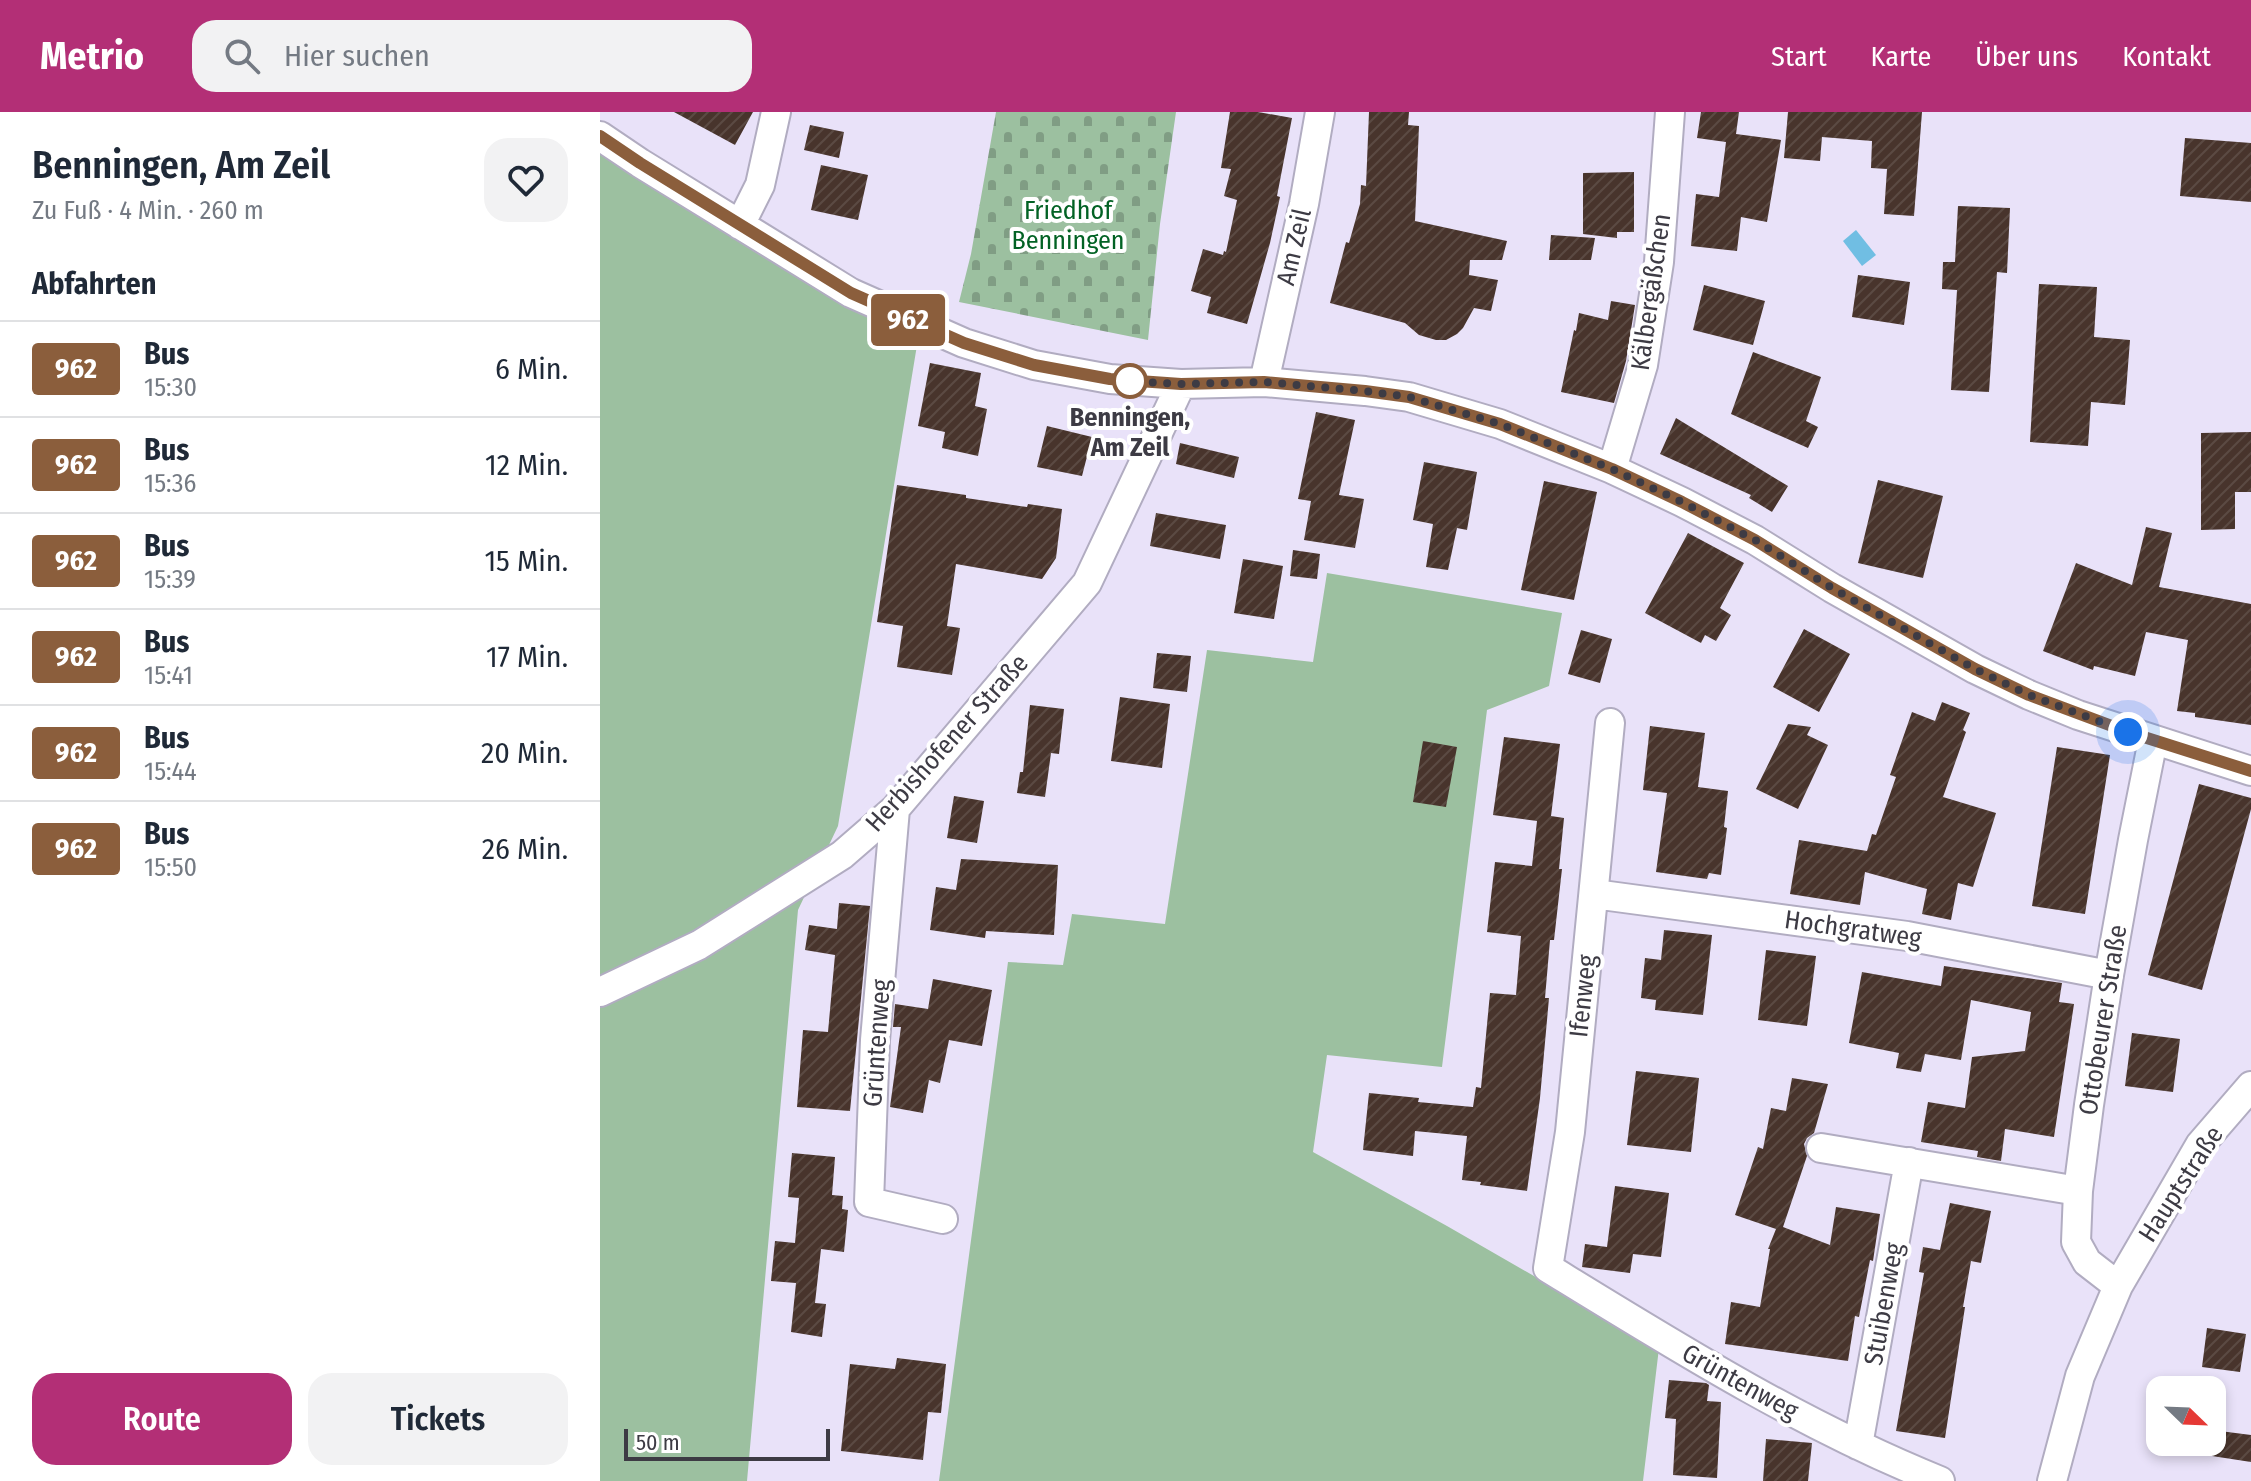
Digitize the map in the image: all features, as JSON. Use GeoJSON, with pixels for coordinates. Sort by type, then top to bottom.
{"type":"FeatureCollection","features":[{"type":"Feature","properties":{"kind":"street"},"geometry":{"type":"LineString","coordinates":[[740,225],[760,185],[776,112]]}},
{"type":"Feature","properties":{"kind":"street","name":"Am Zeil"},"geometry":{"type":"LineString","coordinates":[[1264,382],[1304,204],[1320,112]]}},
{"type":"Feature","properties":{"kind":"street","name":"Kälbergäßchen"},"geometry":{"type":"LineString","coordinates":[[1612,469],[1643,365],[1657,277],[1670,112]]}},
{"type":"Feature","properties":{"kind":"street"},"geometry":{"type":"LineString","coordinates":[[600,136],[851,293],[964,343],[1071,374],[1181,384],[1264,382],[1409,397],[1500,424],[1612,469],[1755,540],[1832,588],[1975,669],[2053,705],[2251,771]]}},
{"type":"Feature","properties":{"kind":"street","name":"Herbishofener Straße"},"geometry":{"type":"LineString","coordinates":[[600,992],[699,945],[842,855],[895,809],[1087,583],[1181,384]]}},
{"type":"Feature","properties":{"kind":"street","name":"Ifenweg"},"geometry":{"type":"LineString","coordinates":[[1548,1268],[1570,1132],[1610,723]]}},
{"type":"Feature","properties":{"kind":"street","name":"Ottobeurer Straße"},"geometry":{"type":"LineString","coordinates":[[2118,1286],[2087,1262],[2076,1242],[2078,1191],[2109,975],[2153,740]]}},
{"type":"Feature","properties":{"kind":"street","name":"Grüntenweg"},"geometry":{"type":"LineString","coordinates":[[895,809],[875,1040],[869,1202],[943,1219]]}},
{"type":"Feature","properties":{"kind":"street","name":"Hochgratweg"},"geometry":{"type":"LineString","coordinates":[[1594,894],[1907,936],[2109,975]]}},
{"type":"Feature","properties":{"kind":"street","name":"Hauptstraße"},"geometry":{"type":"LineString","coordinates":[[2052,1481],[2080,1376],[2118,1286],[2200,1145],[2251,1086]]}},
{"type":"Feature","properties":{"kind":"street"},"geometry":{"type":"LineString","coordinates":[[1821,1148],[2078,1191]]}},
{"type":"Feature","properties":{"kind":"street","name":"Stuibenweg"},"geometry":{"type":"LineString","coordinates":[[1858,1445],[1909,1162]]}},
{"type":"Feature","properties":{"kind":"street","name":"Grüntenweg"},"geometry":{"type":"LineString","coordinates":[[1548,1268],[1716,1371],[1858,1445],[1940,1481]]}},
{"type":"Feature","properties":{"kind":"green space","name":"Friedhof Benningen"},"geometry":{"type":"Polygon","coordinates":[[[996,112],[1176,112],[1148,340],[959,302],[971,254],[996,112]]]}},
{"type":"Feature","properties":{"kind":"green space"},"geometry":{"type":"Polygon","coordinates":[[[600,151],[794,275],[918,339],[838,826],[829,845],[752,897],[686,936],[600,977],[600,151]]]}},
{"type":"Feature","properties":{"kind":"green space"},"geometry":{"type":"Polygon","coordinates":[[[1327,573],[1562,613],[1549,686],[1487,710],[1442,1067],[1327,1055],[1313,1152],[1659,1348],[1643,1481],[939,1481],[1008,962],[1063,965],[1072,914],[1165,924],[1207,650],[1313,662],[1327,573]]]}},
{"type":"Feature","properties":{"kind":"green space"},"geometry":{"type":"Polygon","coordinates":[[[807,891],[798,910],[747,1481],[600,1481],[600,1006],[807,891]]]}},
{"type":"Feature","properties":{"kind":"water"},"geometry":{"type":"Polygon","coordinates":[[[1856,230],[1876,255],[1862,266],[1843,241],[1856,230]]]}},
{"type":"Feature","properties":{"kind":"building"},"geometry":{"type":"Polygon","coordinates":[[[674,112],[753,112],[735,145],[674,112]]]}},
{"type":"Feature","properties":{"kind":"building"},"geometry":{"type":"Polygon","coordinates":[[[1230,112],[1258,112],[1292,118],[1270,243],[1247,324],[1207,313],[1211,297],[1191,291],[1203,249],[1223,255],[1226,252],[1237,200],[1224,196],[1231,169],[1221,168],[1230,112]]]}},
{"type":"Feature","properties":{"kind":"building"},"geometry":{"type":"Polygon","coordinates":[[[1369,112],[1409,112],[1408,125],[1419,126],[1415,221],[1507,241],[1502,260],[1470,260],[1469,275],[1498,280],[1491,311],[1474,308],[1463,328],[1446,340],[1419,335],[1405,323],[1330,303],[1360,204],[1361,185],[1366,186],[1369,112]]]}},
{"type":"Feature","properties":{"kind":"building"},"geometry":{"type":"Polygon","coordinates":[[[1701,112],[1739,112],[1736,134],[1781,140],[1767,222],[1741,217],[1737,251],[1691,246],[1696,194],[1719,197],[1726,142],[1697,138],[1701,112]]]}},
{"type":"Feature","properties":{"kind":"building"},"geometry":{"type":"Polygon","coordinates":[[[1788,112],[1922,112],[1914,216],[1884,214],[1887,169],[1871,168],[1872,141],[1822,137],[1820,161],[1784,158],[1788,112]]]}},
{"type":"Feature","properties":{"kind":"building"},"geometry":{"type":"Polygon","coordinates":[[[810,125],[844,132],[839,158],[804,150],[810,125]]]}},
{"type":"Feature","properties":{"kind":"building"},"geometry":{"type":"Polygon","coordinates":[[[2185,138],[2251,143],[2251,202],[2180,196],[2185,138]]]}},
{"type":"Feature","properties":{"kind":"building"},"geometry":{"type":"Polygon","coordinates":[[[821,165],[868,175],[858,220],[811,210],[821,165]]]}},
{"type":"Feature","properties":{"kind":"building"},"geometry":{"type":"Polygon","coordinates":[[[1634,172],[1634,232],[1617,232],[1617,238],[1583,234],[1583,173],[1634,172]]]}},
{"type":"Feature","properties":{"kind":"building"},"geometry":{"type":"Polygon","coordinates":[[[1958,206],[2010,208],[2007,273],[1997,272],[1989,392],[1951,390],[1957,290],[1942,289],[1943,262],[1955,262],[1958,206]]]}},
{"type":"Feature","properties":{"kind":"building"},"geometry":{"type":"Polygon","coordinates":[[[1551,235],[1595,238],[1591,260],[1549,260],[1551,235]]]}},
{"type":"Feature","properties":{"kind":"building"},"geometry":{"type":"Polygon","coordinates":[[[1858,275],[1910,282],[1904,325],[1852,317],[1858,275]]]}},
{"type":"Feature","properties":{"kind":"building"},"geometry":{"type":"Polygon","coordinates":[[[2039,284],[2097,287],[2094,337],[2130,340],[2125,405],[2091,402],[2088,446],[2030,442],[2039,284]]]}},
{"type":"Feature","properties":{"kind":"building"},"geometry":{"type":"Polygon","coordinates":[[[1704,285],[1765,301],[1753,345],[1693,330],[1704,285]]]}},
{"type":"Feature","properties":{"kind":"building"},"geometry":{"type":"Polygon","coordinates":[[[1611,301],[1635,305],[1626,361],[1614,403],[1561,392],[1579,313],[1608,320],[1611,301]]]}},
{"type":"Feature","properties":{"kind":"building"},"geometry":{"type":"Polygon","coordinates":[[[1753,352],[1821,377],[1806,421],[1818,427],[1808,448],[1731,414],[1753,352]]]}},
{"type":"Feature","properties":{"kind":"building"},"geometry":{"type":"Polygon","coordinates":[[[930,363],[981,373],[975,406],[987,409],[978,456],[942,448],[945,432],[918,426],[930,363]]]}},
{"type":"Feature","properties":{"kind":"building"},"geometry":{"type":"Polygon","coordinates":[[[1316,412],[1355,420],[1339,495],[1364,499],[1355,548],[1304,540],[1311,501],[1298,499],[1316,412]]]}},
{"type":"Feature","properties":{"kind":"building"},"geometry":{"type":"Polygon","coordinates":[[[1676,418],[1788,486],[1772,512],[1749,498],[1751,495],[1660,454],[1676,418]]]}},
{"type":"Feature","properties":{"kind":"building"},"geometry":{"type":"Polygon","coordinates":[[[1047,426],[1092,437],[1082,476],[1037,467],[1047,426]]]}},
{"type":"Feature","properties":{"kind":"building"},"geometry":{"type":"Polygon","coordinates":[[[2251,432],[2251,492],[2235,492],[2235,529],[2201,530],[2201,433],[2251,432]]]}},
{"type":"Feature","properties":{"kind":"building"},"geometry":{"type":"Polygon","coordinates":[[[1180,443],[1239,457],[1234,478],[1176,464],[1180,443]]]}},
{"type":"Feature","properties":{"kind":"building"},"geometry":{"type":"Polygon","coordinates":[[[1424,462],[1477,472],[1467,530],[1457,528],[1448,570],[1426,567],[1433,524],[1413,520],[1424,462]]]}},
{"type":"Feature","properties":{"kind":"building"},"geometry":{"type":"Polygon","coordinates":[[[1878,480],[1943,496],[1923,578],[1858,563],[1878,480]]]}},
{"type":"Feature","properties":{"kind":"building"},"geometry":{"type":"Polygon","coordinates":[[[1544,481],[1597,492],[1574,600],[1521,590],[1544,481]]]}},
{"type":"Feature","properties":{"kind":"building"},"geometry":{"type":"Polygon","coordinates":[[[897,485],[1027,507],[1028,504],[1062,509],[1056,558],[1042,579],[956,564],[947,626],[960,628],[952,675],[897,667],[903,626],[877,622],[897,485]]]}},
{"type":"Feature","properties":{"kind":"building"},"geometry":{"type":"Polygon","coordinates":[[[1156,513],[1226,525],[1220,559],[1150,546],[1156,513]]]}},
{"type":"Feature","properties":{"kind":"building"},"geometry":{"type":"Polygon","coordinates":[[[2146,527],[2172,533],[2159,587],[2251,604],[2251,725],[2195,717],[2195,713],[2177,711],[2188,640],[2146,632],[2135,676],[2094,666],[2093,670],[2043,651],[2076,563],[2132,585],[2146,527]]]}},
{"type":"Feature","properties":{"kind":"building"},"geometry":{"type":"Polygon","coordinates":[[[1688,533],[1744,563],[1720,608],[1731,615],[1716,641],[1705,635],[1701,643],[1645,613],[1688,533]]]}},
{"type":"Feature","properties":{"kind":"building"},"geometry":{"type":"Polygon","coordinates":[[[1293,550],[1320,554],[1317,579],[1290,576],[1293,550]]]}},
{"type":"Feature","properties":{"kind":"building"},"geometry":{"type":"Polygon","coordinates":[[[1243,559],[1283,566],[1274,619],[1234,613],[1243,559]]]}},
{"type":"Feature","properties":{"kind":"building"},"geometry":{"type":"Polygon","coordinates":[[[1804,629],[1850,654],[1819,712],[1773,687],[1804,629]]]}},
{"type":"Feature","properties":{"kind":"building"},"geometry":{"type":"Polygon","coordinates":[[[1581,630],[1612,639],[1600,683],[1568,674],[1581,630]]]}},
{"type":"Feature","properties":{"kind":"building"},"geometry":{"type":"Polygon","coordinates":[[[1157,653],[1191,656],[1187,692],[1153,688],[1157,653]]]}},
{"type":"Feature","properties":{"kind":"building"},"geometry":{"type":"Polygon","coordinates":[[[1120,697],[1170,704],[1162,768],[1111,761],[1120,697]]]}},
{"type":"Feature","properties":{"kind":"building"},"geometry":{"type":"Polygon","coordinates":[[[1942,702],[1970,713],[1943,797],[1996,813],[1973,887],[1958,883],[1951,920],[1922,914],[1927,889],[1865,872],[1860,905],[1790,894],[1799,840],[1867,851],[1872,834],[1876,835],[1896,777],[1890,775],[1912,712],[1935,721],[1942,702]]]}},
{"type":"Feature","properties":{"kind":"building"},"geometry":{"type":"Polygon","coordinates":[[[1030,705],[1064,709],[1059,754],[1051,753],[1045,797],[1017,793],[1020,772],[1023,772],[1030,705]]]}},
{"type":"Feature","properties":{"kind":"building"},"geometry":{"type":"Polygon","coordinates":[[[1788,724],[1811,727],[1807,735],[1828,745],[1798,809],[1756,789],[1788,724]]]}},
{"type":"Feature","properties":{"kind":"building"},"geometry":{"type":"Polygon","coordinates":[[[1650,726],[1705,733],[1698,787],[1728,791],[1721,875],[1709,873],[1707,879],[1656,872],[1667,793],[1643,790],[1650,726]]]}},
{"type":"Feature","properties":{"kind":"building"},"geometry":{"type":"Polygon","coordinates":[[[1504,737],[1560,744],[1551,816],[1564,818],[1559,869],[1562,869],[1554,940],[1550,940],[1545,998],[1549,998],[1540,1098],[1527,1191],[1462,1180],[1467,1136],[1415,1131],[1413,1156],[1363,1150],[1369,1093],[1473,1107],[1476,1087],[1481,1088],[1490,993],[1516,995],[1521,936],[1487,932],[1495,862],[1532,866],[1537,821],[1493,815],[1504,737]]]}},
{"type":"Feature","properties":{"kind":"building"},"geometry":{"type":"Polygon","coordinates":[[[1423,741],[1457,747],[1446,807],[1413,802],[1423,741]]]}},
{"type":"Feature","properties":{"kind":"building"},"geometry":{"type":"Polygon","coordinates":[[[2057,747],[2110,755],[2085,914],[2032,906],[2057,747]]]}},
{"type":"Feature","properties":{"kind":"building"},"geometry":{"type":"Polygon","coordinates":[[[2199,784],[2251,798],[2251,809],[2202,990],[2148,975],[2199,784]]]}},
{"type":"Feature","properties":{"kind":"building"},"geometry":{"type":"Polygon","coordinates":[[[954,796],[984,801],[977,843],[947,838],[954,796]]]}},
{"type":"Feature","properties":{"kind":"building"},"geometry":{"type":"Polygon","coordinates":[[[961,859],[1058,865],[1054,935],[986,931],[985,938],[930,930],[936,887],[956,890],[961,859]]]}},
{"type":"Feature","properties":{"kind":"building"},"geometry":{"type":"Polygon","coordinates":[[[839,903],[870,906],[850,1111],[797,1107],[803,1030],[828,1032],[835,955],[805,950],[809,925],[837,929],[839,903]]]}},
{"type":"Feature","properties":{"kind":"building"},"geometry":{"type":"Polygon","coordinates":[[[1664,930],[1712,935],[1703,1015],[1655,1010],[1656,1000],[1641,998],[1645,958],[1661,960],[1664,930]]]}},
{"type":"Feature","properties":{"kind":"building"},"geometry":{"type":"Polygon","coordinates":[[[1766,950],[1816,956],[1807,1026],[1758,1020],[1766,950]]]}},
{"type":"Feature","properties":{"kind":"building"},"geometry":{"type":"Polygon","coordinates":[[[1944,966],[2062,983],[2059,1002],[2074,1004],[2054,1137],[2005,1129],[2001,1161],[1977,1157],[1978,1151],[1921,1142],[1928,1102],[1965,1108],[1972,1057],[2025,1051],[2031,1012],[1971,1000],[1961,1060],[1925,1054],[1921,1072],[1896,1068],[1899,1053],[1849,1043],[1862,972],[1941,986],[1944,966]]]}},
{"type":"Feature","properties":{"kind":"building"},"geometry":{"type":"Polygon","coordinates":[[[933,979],[992,990],[982,1046],[949,1040],[940,1083],[929,1080],[923,1113],[890,1107],[901,1027],[893,1027],[895,1004],[928,1009],[933,979]]]}},
{"type":"Feature","properties":{"kind":"building"},"geometry":{"type":"Polygon","coordinates":[[[2132,1033],[2180,1039],[2173,1092],[2125,1086],[2132,1033]]]}},
{"type":"Feature","properties":{"kind":"building"},"geometry":{"type":"Polygon","coordinates":[[[1636,1071],[1699,1078],[1691,1152],[1627,1145],[1636,1071]]]}},
{"type":"Feature","properties":{"kind":"building"},"geometry":{"type":"Polygon","coordinates":[[[1792,1078],[1828,1084],[1814,1133],[1804,1144],[1807,1156],[1783,1227],[1830,1245],[1836,1207],[1880,1214],[1873,1261],[1870,1260],[1859,1317],[1855,1316],[1848,1361],[1725,1344],[1731,1302],[1760,1307],[1768,1249],[1776,1229],[1735,1215],[1758,1147],[1763,1149],[1771,1108],[1786,1111],[1792,1078]]]}},
{"type":"Feature","properties":{"kind":"building"},"geometry":{"type":"Polygon","coordinates":[[[792,1153],[835,1157],[832,1195],[843,1196],[842,1209],[848,1210],[844,1252],[821,1249],[815,1303],[826,1304],[822,1337],[791,1332],[796,1283],[771,1281],[775,1241],[795,1243],[799,1198],[788,1197],[792,1153]]]}},
{"type":"Feature","properties":{"kind":"building"},"geometry":{"type":"Polygon","coordinates":[[[1615,1186],[1669,1193],[1661,1257],[1633,1254],[1630,1273],[1582,1267],[1585,1244],[1607,1247],[1615,1186]]]}},
{"type":"Feature","properties":{"kind":"building"},"geometry":{"type":"Polygon","coordinates":[[[1950,1203],[1991,1211],[1981,1263],[1971,1261],[1945,1438],[1896,1431],[1924,1273],[1919,1272],[1923,1247],[1940,1250],[1950,1203]]]}},
{"type":"Feature","properties":{"kind":"building"},"geometry":{"type":"Polygon","coordinates":[[[2207,1328],[2246,1334],[2240,1372],[2202,1367],[2207,1328]]]}},
{"type":"Feature","properties":{"kind":"building"},"geometry":{"type":"Polygon","coordinates":[[[897,1358],[946,1364],[941,1413],[928,1412],[923,1460],[841,1451],[850,1364],[895,1369],[897,1358]]]}},
{"type":"Feature","properties":{"kind":"building"},"geometry":{"type":"Polygon","coordinates":[[[1669,1380],[1706,1383],[1709,1385],[1707,1401],[1721,1402],[1717,1478],[1673,1475],[1676,1419],[1665,1418],[1669,1380]]]}},
{"type":"Feature","properties":{"kind":"building"},"geometry":{"type":"Polygon","coordinates":[[[2226,1432],[2251,1435],[2251,1462],[2212,1456],[2226,1456],[2226,1432]]]}},
{"type":"Feature","properties":{"kind":"building"},"geometry":{"type":"Polygon","coordinates":[[[1766,1439],[1812,1443],[1808,1481],[1763,1481],[1766,1439]]]}},
{"type":"Feature","properties":{"kind":"bus line","name":"962"},"geometry":{"type":"LineString","coordinates":[[600,136],[851,293],[964,343],[1071,374],[1181,384],[1264,382],[1315,386],[1409,397],[1452,408],[1612,469],[1682,502],[1755,540],[1832,588],[1975,669],[2029,695],[2078,715],[2251,771]]}},
{"type":"Feature","properties":{"kind":"place","name":"Benningen, Am Zeil"},"geometry":{"type":"Point","coordinates":[1130,381]}},
{"type":"Feature","properties":{"kind":"route"},"geometry":{"type":"LineString","coordinates":[[1130,381],[1127,381],[1181,384],[1264,382],[1365,391],[1409,397],[1500,424],[1612,469],[1682,502],[1755,540],[1832,588],[1975,669],[2029,695],[2128,732]]}}]}
